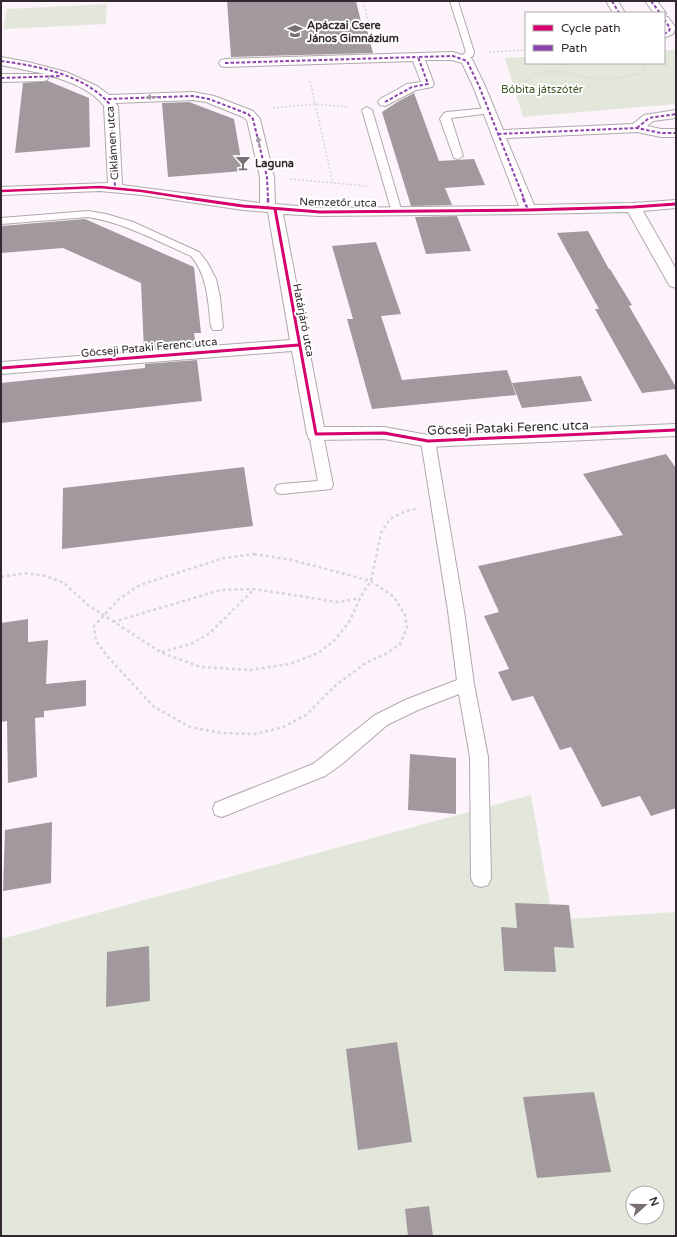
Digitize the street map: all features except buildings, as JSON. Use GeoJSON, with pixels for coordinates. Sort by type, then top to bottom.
{"type":"FeatureCollection","features":[{"type":"Feature","properties":{"kind":"street"},"geometry":{"type":"LineString","coordinates":[[612,1],[618,12]]}},
{"type":"Feature","properties":{"kind":"street"},"geometry":{"type":"LineString","coordinates":[[651,1],[659,12]]}},
{"type":"Feature","properties":{"kind":"street"},"geometry":{"type":"LineString","coordinates":[[665,20],[670,28],[669,31],[665,33]]}},
{"type":"Feature","properties":{"kind":"street"},"geometry":{"type":"LineString","coordinates":[[225,63],[466,56],[528,210]]}},
{"type":"Feature","properties":{"kind":"street"},"geometry":{"type":"LineString","coordinates":[[384,102],[412,87],[428,84],[418,57]]}},
{"type":"Feature","properties":{"kind":"street","name":"Ciklámen utca"},"geometry":{"type":"LineString","coordinates":[[1,61],[35,66],[64,76],[100,93],[108,99],[111,106],[115,188]]}},
{"type":"Feature","properties":{"kind":"street","name":"Ciklámen utca"},"geometry":{"type":"LineString","coordinates":[[1,78],[64,76]]}},
{"type":"Feature","properties":{"kind":"street"},"geometry":{"type":"LineString","coordinates":[[108,99],[193,96],[209,99],[248,114]]}},
{"type":"Feature","properties":{"kind":"street","name":"Határjáró utca"},"geometry":{"type":"LineString","coordinates":[[248,114],[253,119],[268,177],[271,208],[276,220],[316,434]]}},
{"type":"Feature","properties":{"kind":"street"},"geometry":{"type":"LineString","coordinates":[[637,128],[649,118],[676,114]]}},
{"type":"Feature","properties":{"kind":"street"},"geometry":{"type":"LineString","coordinates":[[498,134],[637,128],[661,133],[676,133]]}},
{"type":"Feature","properties":{"kind":"street","name":"Nemzetőr utca"},"geometry":{"type":"LineString","coordinates":[[1,191],[80,187],[115,188],[271,208],[320,212],[528,210],[633,207],[676,204]]}},
{"type":"Feature","properties":{"kind":"street"},"geometry":{"type":"LineString","coordinates":[[633,207],[676,283]]}},
{"type":"Feature","properties":{"kind":"street","name":"Göcseji Pataki Ferenc utca"},"geometry":{"type":"LineString","coordinates":[[1,368],[299,345]]}},
{"type":"Feature","properties":{"kind":"street","name":"Göcseji Pataki Ferenc utca"},"geometry":{"type":"LineString","coordinates":[[316,434],[384,433],[428,441],[676,430]]}},
{"type":"Feature","properties":{"kind":"lane"},"geometry":{"type":"LineString","coordinates":[[454,1],[466,56]]}},
{"type":"Feature","properties":{"kind":"lane"},"geometry":{"type":"LineString","coordinates":[[368,110],[397,212]]}},
{"type":"Feature","properties":{"kind":"lane"},"geometry":{"type":"LineString","coordinates":[[458,156],[445,119],[447,115],[488,111]]}},
{"type":"Feature","properties":{"kind":"lane"},"geometry":{"type":"LineString","coordinates":[[1,221],[88,214],[101,215],[119,220],[195,254],[204,262],[210,276],[217,327]]}},
{"type":"Feature","properties":{"kind":"lane"},"geometry":{"type":"LineString","coordinates":[[282,488],[326,485],[316,434]]}},
{"type":"Feature","properties":{"kind":"lane"},"geometry":{"type":"LineString","coordinates":[[428,441],[456,611],[466,684],[479,757],[481,878]]}},
{"type":"Feature","properties":{"kind":"lane"},"geometry":{"type":"LineString","coordinates":[[222,809],[319,770],[333,761],[365,731],[383,719],[402,709],[466,684]]}},
{"type":"Feature","properties":{"kind":"path"},"geometry":{"type":"LineString","coordinates":[[363,1],[374,42]]}},
{"type":"Feature","properties":{"kind":"path"},"geometry":{"type":"LineString","coordinates":[[466,56],[525,50]]}},
{"type":"Feature","properties":{"kind":"path"},"geometry":{"type":"LineString","coordinates":[[306,61],[314,104],[333,184]]}},
{"type":"Feature","properties":{"kind":"path"},"geometry":{"type":"LineString","coordinates":[[522,84],[534,75],[548,72],[564,72],[591,78],[626,77],[642,72],[645,64]]}},
{"type":"Feature","properties":{"kind":"path"},"geometry":{"type":"LineString","coordinates":[[248,114],[262,110],[314,104],[368,110]]}},
{"type":"Feature","properties":{"kind":"path"},"geometry":{"type":"LineString","coordinates":[[268,177],[390,188]]}},
{"type":"Feature","properties":{"kind":"path"},"geometry":{"type":"LineString","coordinates":[[1,577],[24,573],[46,576],[64,583],[102,616],[162,653],[201,667],[250,670],[290,664],[318,653],[334,640],[349,622],[360,598],[371,581],[381,534],[390,519],[406,511],[439,504]]}},
{"type":"Feature","properties":{"kind":"path"},"geometry":{"type":"LineString","coordinates":[[254,554],[292,560],[371,581],[394,597],[405,615],[407,628],[400,644],[386,654],[367,662],[336,685],[306,715],[283,727],[254,734],[221,733],[190,727],[153,706],[108,657],[96,640],[94,626],[102,616],[119,599],[140,585],[224,558],[254,554]]}},
{"type":"Feature","properties":{"kind":"path"},"geometry":{"type":"LineString","coordinates":[[112,622],[222,590],[254,589],[338,602],[360,598]]}},
{"type":"Feature","properties":{"kind":"path"},"geometry":{"type":"LineString","coordinates":[[162,653],[191,644],[210,633],[254,589]]}},
{"type":"Feature","properties":{"kind":"green space"},"geometry":{"type":"Polygon","coordinates":[[[107,4],[106,24],[3,29],[7,9],[107,4]]]}},
{"type":"Feature","properties":{"kind":"green space","name":"Bóbita játszótér"},"geometry":{"type":"Polygon","coordinates":[[[665,50],[676,50],[676,104],[523,117],[505,58],[525,57],[525,64],[665,64],[665,50]]]}},
{"type":"Feature","properties":{"kind":"green space"},"geometry":{"type":"Polygon","coordinates":[[[531,795],[553,920],[676,912],[676,1236],[1,1236],[1,939],[531,795]]]}},
{"type":"Feature","properties":{"kind":"marked path"},"geometry":{"type":"LineString","coordinates":[[612,1],[618,12]]}},
{"type":"Feature","properties":{"kind":"marked path"},"geometry":{"type":"LineString","coordinates":[[651,1],[659,12]]}},
{"type":"Feature","properties":{"kind":"marked path"},"geometry":{"type":"LineString","coordinates":[[665,20],[670,28],[669,31],[665,33]]}},
{"type":"Feature","properties":{"kind":"marked path"},"geometry":{"type":"LineString","coordinates":[[385,102],[412,87],[428,84],[418,57],[453,56],[467,61],[479,86],[528,210]]}},
{"type":"Feature","properties":{"kind":"marked path"},"geometry":{"type":"LineString","coordinates":[[225,63],[418,57]]}},
{"type":"Feature","properties":{"kind":"marked path"},"geometry":{"type":"LineString","coordinates":[[1,61],[28,65],[62,75],[78,81],[104,97],[111,106],[115,188]]}},
{"type":"Feature","properties":{"kind":"marked path"},"geometry":{"type":"LineString","coordinates":[[1,78],[60,76]]}},
{"type":"Feature","properties":{"kind":"marked path"},"geometry":{"type":"LineString","coordinates":[[108,99],[193,96],[209,99],[248,114],[253,119],[267,177],[268,208]]}},
{"type":"Feature","properties":{"kind":"marked path"},"geometry":{"type":"LineString","coordinates":[[637,128],[649,118],[676,114]]}},
{"type":"Feature","properties":{"kind":"marked path"},"geometry":{"type":"LineString","coordinates":[[498,134],[637,128],[661,133],[676,133]]}},
{"type":"Feature","properties":{"kind":"cycle path"},"geometry":{"type":"LineString","coordinates":[[1,191],[100,187],[142,191],[243,206],[320,212],[528,210],[633,207],[676,204]]}},
{"type":"Feature","properties":{"kind":"cycle path"},"geometry":{"type":"LineString","coordinates":[[275,209],[316,434],[384,433],[428,441],[676,430]]}},
{"type":"Feature","properties":{"kind":"cycle path"},"geometry":{"type":"LineString","coordinates":[[1,368],[299,345]]}},
{"type":"Feature","properties":{"kind":"place","name":"Apáczai Csere János Gimnázium"},"geometry":{"type":"Point","coordinates":[295,31]}},
{"type":"Feature","properties":{"kind":"place","name":"Laguna"},"geometry":{"type":"Point","coordinates":[243,163]}}]}
